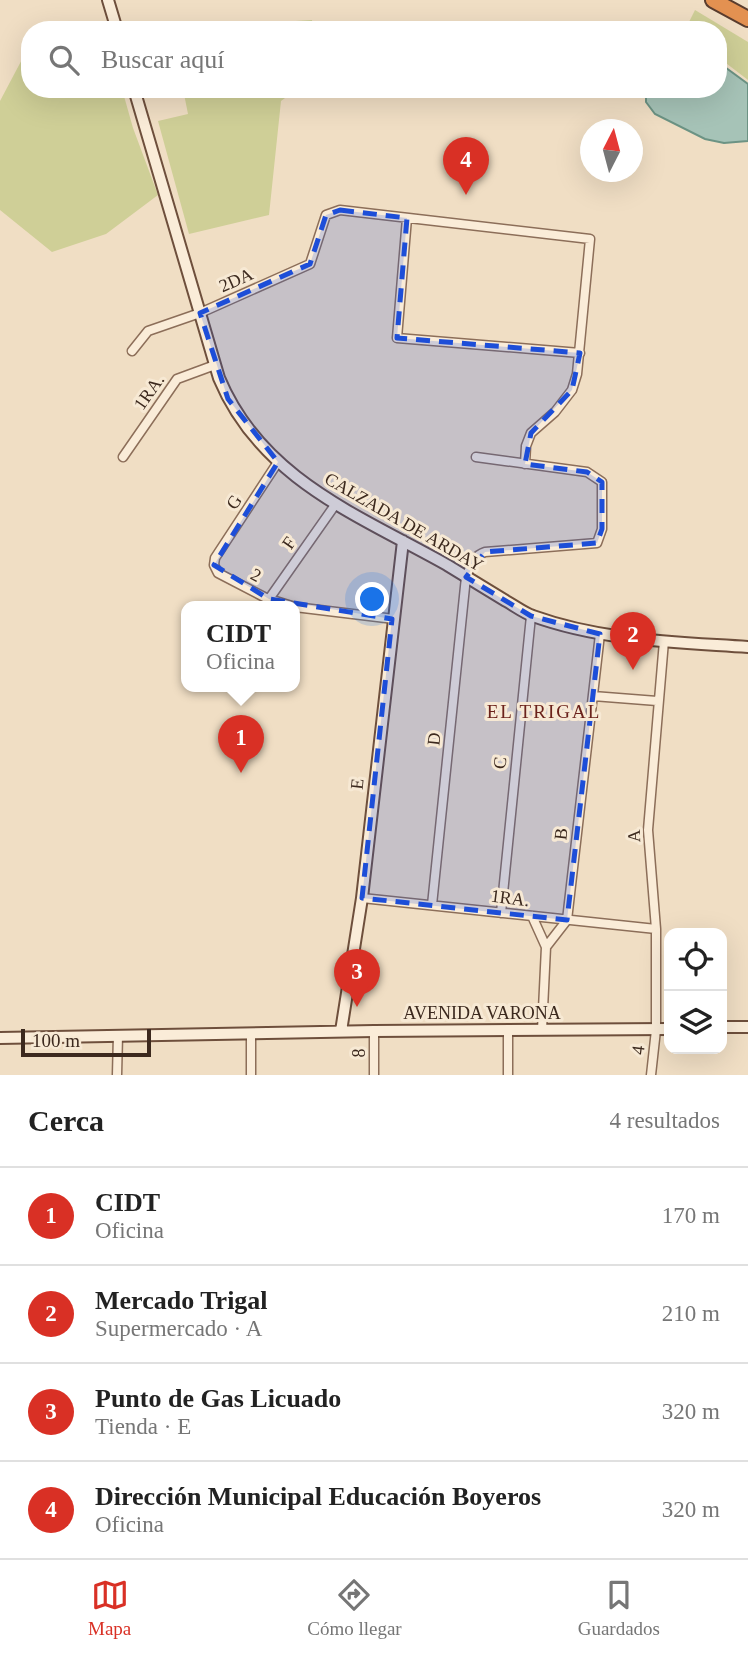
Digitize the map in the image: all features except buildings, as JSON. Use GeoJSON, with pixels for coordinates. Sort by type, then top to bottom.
{"type":"FeatureCollection","features":[{"type":"Feature","properties":{"kind":"highway"},"geometry":{"type":"LineString","coordinates":[[713,0],[748,19]]}},
{"type":"Feature","properties":{"kind":"street"},"geometry":{"type":"LineString","coordinates":[[108,0],[114,21]]}},
{"type":"Feature","properties":{"kind":"street","name":"CALZADA DE ARDAY"},"geometry":{"type":"LineString","coordinates":[[137,98],[215,366],[228,399],[278,462],[301,482],[335,505],[466,576],[531,616],[600,634],[748,647]]}},
{"type":"Feature","properties":{"kind":"street","name":"2DA"},"geometry":{"type":"LineString","coordinates":[[132,351],[148,331],[200,313],[310,264],[326,215],[340,210],[407,218]]}},
{"type":"Feature","properties":{"kind":"street"},"geometry":{"type":"LineString","coordinates":[[525,464],[526,446],[531,433],[555,412],[572,390],[580,353],[590,239],[407,218],[397,338],[580,353]]}},
{"type":"Feature","properties":{"kind":"street","name":"1RA."},"geometry":{"type":"LineString","coordinates":[[123,457],[177,379],[215,366]]}},
{"type":"Feature","properties":{"kind":"street"},"geometry":{"type":"LineString","coordinates":[[466,576],[478,554],[597,543],[603,529],[602,482],[587,472],[476,457]]}},
{"type":"Feature","properties":{"kind":"street","name":"G"},"geometry":{"type":"LineString","coordinates":[[215,558],[278,462]]}},
{"type":"Feature","properties":{"kind":"street","name":"F"},"geometry":{"type":"LineString","coordinates":[[269,599],[335,505]]}},
{"type":"Feature","properties":{"kind":"street","name":"E"},"geometry":{"type":"LineString","coordinates":[[341,1031],[362,898],[403,541]]}},
{"type":"Feature","properties":{"kind":"street","name":"2"},"geometry":{"type":"LineString","coordinates":[[215,558],[215,569],[218,573],[276,601]]}},
{"type":"Feature","properties":{"kind":"street","name":"D"},"geometry":{"type":"LineString","coordinates":[[432,905],[466,576]]}},
{"type":"Feature","properties":{"kind":"street","name":"2"},"geometry":{"type":"LineString","coordinates":[[300,608],[394,620]]}},
{"type":"Feature","properties":{"kind":"street","name":"C"},"geometry":{"type":"LineString","coordinates":[[500,913],[531,616]]}},
{"type":"Feature","properties":{"kind":"street","name":"B"},"geometry":{"type":"LineString","coordinates":[[568,920],[600,634]]}},
{"type":"Feature","properties":{"kind":"street","name":"A"},"geometry":{"type":"LineString","coordinates":[[656,1030],[656,929],[649,830],[657,701],[664,641]]}},
{"type":"Feature","properties":{"kind":"street"},"geometry":{"type":"LineString","coordinates":[[593,696],[657,701]]}},
{"type":"Feature","properties":{"kind":"street","name":"1RA."},"geometry":{"type":"LineString","coordinates":[[362,898],[656,929]]}},
{"type":"Feature","properties":{"kind":"street"},"geometry":{"type":"LineString","coordinates":[[532,916],[546,947],[542,1030]]}},
{"type":"Feature","properties":{"kind":"street"},"geometry":{"type":"LineString","coordinates":[[546,947],[568,920]]}},
{"type":"Feature","properties":{"kind":"street"},"geometry":{"type":"LineString","coordinates":[[727,1027],[748,1027]]}},
{"type":"Feature","properties":{"kind":"street","name":"AVENIDA VARONA"},"geometry":{"type":"LineString","coordinates":[[0,1038],[341,1031],[664,1029]]}},
{"type":"Feature","properties":{"kind":"street"},"geometry":{"type":"LineString","coordinates":[[508,1075],[509,1030]]}},
{"type":"Feature","properties":{"kind":"street","name":"4"},"geometry":{"type":"LineString","coordinates":[[651,1075],[656,1030]]}},
{"type":"Feature","properties":{"kind":"street","name":"8"},"geometry":{"type":"LineString","coordinates":[[374,1031],[374,1075]]}},
{"type":"Feature","properties":{"kind":"street"},"geometry":{"type":"LineString","coordinates":[[251,1033],[251,1075]]}},
{"type":"Feature","properties":{"kind":"street"},"geometry":{"type":"LineString","coordinates":[[117,1075],[118,1035]]}},
{"type":"Feature","properties":{"kind":"highlighted area"},"geometry":{"type":"Polygon","coordinates":[[[340,210],[407,218],[397,338],[580,353],[572,390],[531,433],[525,464],[587,472],[602,482],[602,529],[597,543],[485,552],[466,577],[531,616],[600,634],[567,920],[362,898],[392,619],[269,599],[214,565],[278,462],[228,399],[200,313],[310,264],[326,215],[340,210]]]}},
{"type":"Feature","properties":{"kind":"green space"},"geometry":{"type":"Polygon","coordinates":[[[695,10],[713,21],[690,21],[695,10]]]}},
{"type":"Feature","properties":{"kind":"green space"},"geometry":{"type":"Polygon","coordinates":[[[727,29],[748,42],[748,80],[727,64],[727,29]]]}},
{"type":"Feature","properties":{"kind":"green space"},"geometry":{"type":"Polygon","coordinates":[[[21,61],[21,98],[125,98],[158,195],[106,234],[52,252],[0,210],[0,101],[21,61]]]}},
{"type":"Feature","properties":{"kind":"green space"},"geometry":{"type":"Polygon","coordinates":[[[185,98],[285,98],[281,101],[269,215],[189,234],[158,121],[188,114],[185,98]]]}},
{"type":"Feature","properties":{"kind":"shaded area"},"geometry":{"type":"Polygon","coordinates":[[[727,69],[748,84],[748,141],[724,143],[705,139],[655,114],[646,98],[727,98],[727,69]]]}},
{"type":"Feature","properties":{"kind":"place","name":"Dirección Municipal Educación Boyeros"},"geometry":{"type":"Point","coordinates":[466,195]}},
{"type":"Feature","properties":{"kind":"place","name":"Mercado Trigal"},"geometry":{"type":"Point","coordinates":[633,670]}},
{"type":"Feature","properties":{"kind":"place","name":"CIDT"},"geometry":{"type":"Point","coordinates":[241,773]}},
{"type":"Feature","properties":{"kind":"place","name":"Punto de Gas Licuado"},"geometry":{"type":"Point","coordinates":[357,1007]}},
{"type":"Feature","properties":{"kind":"district","name":"EL TRIGAL"},"geometry":{"type":"Point","coordinates":[544,711]}}]}
